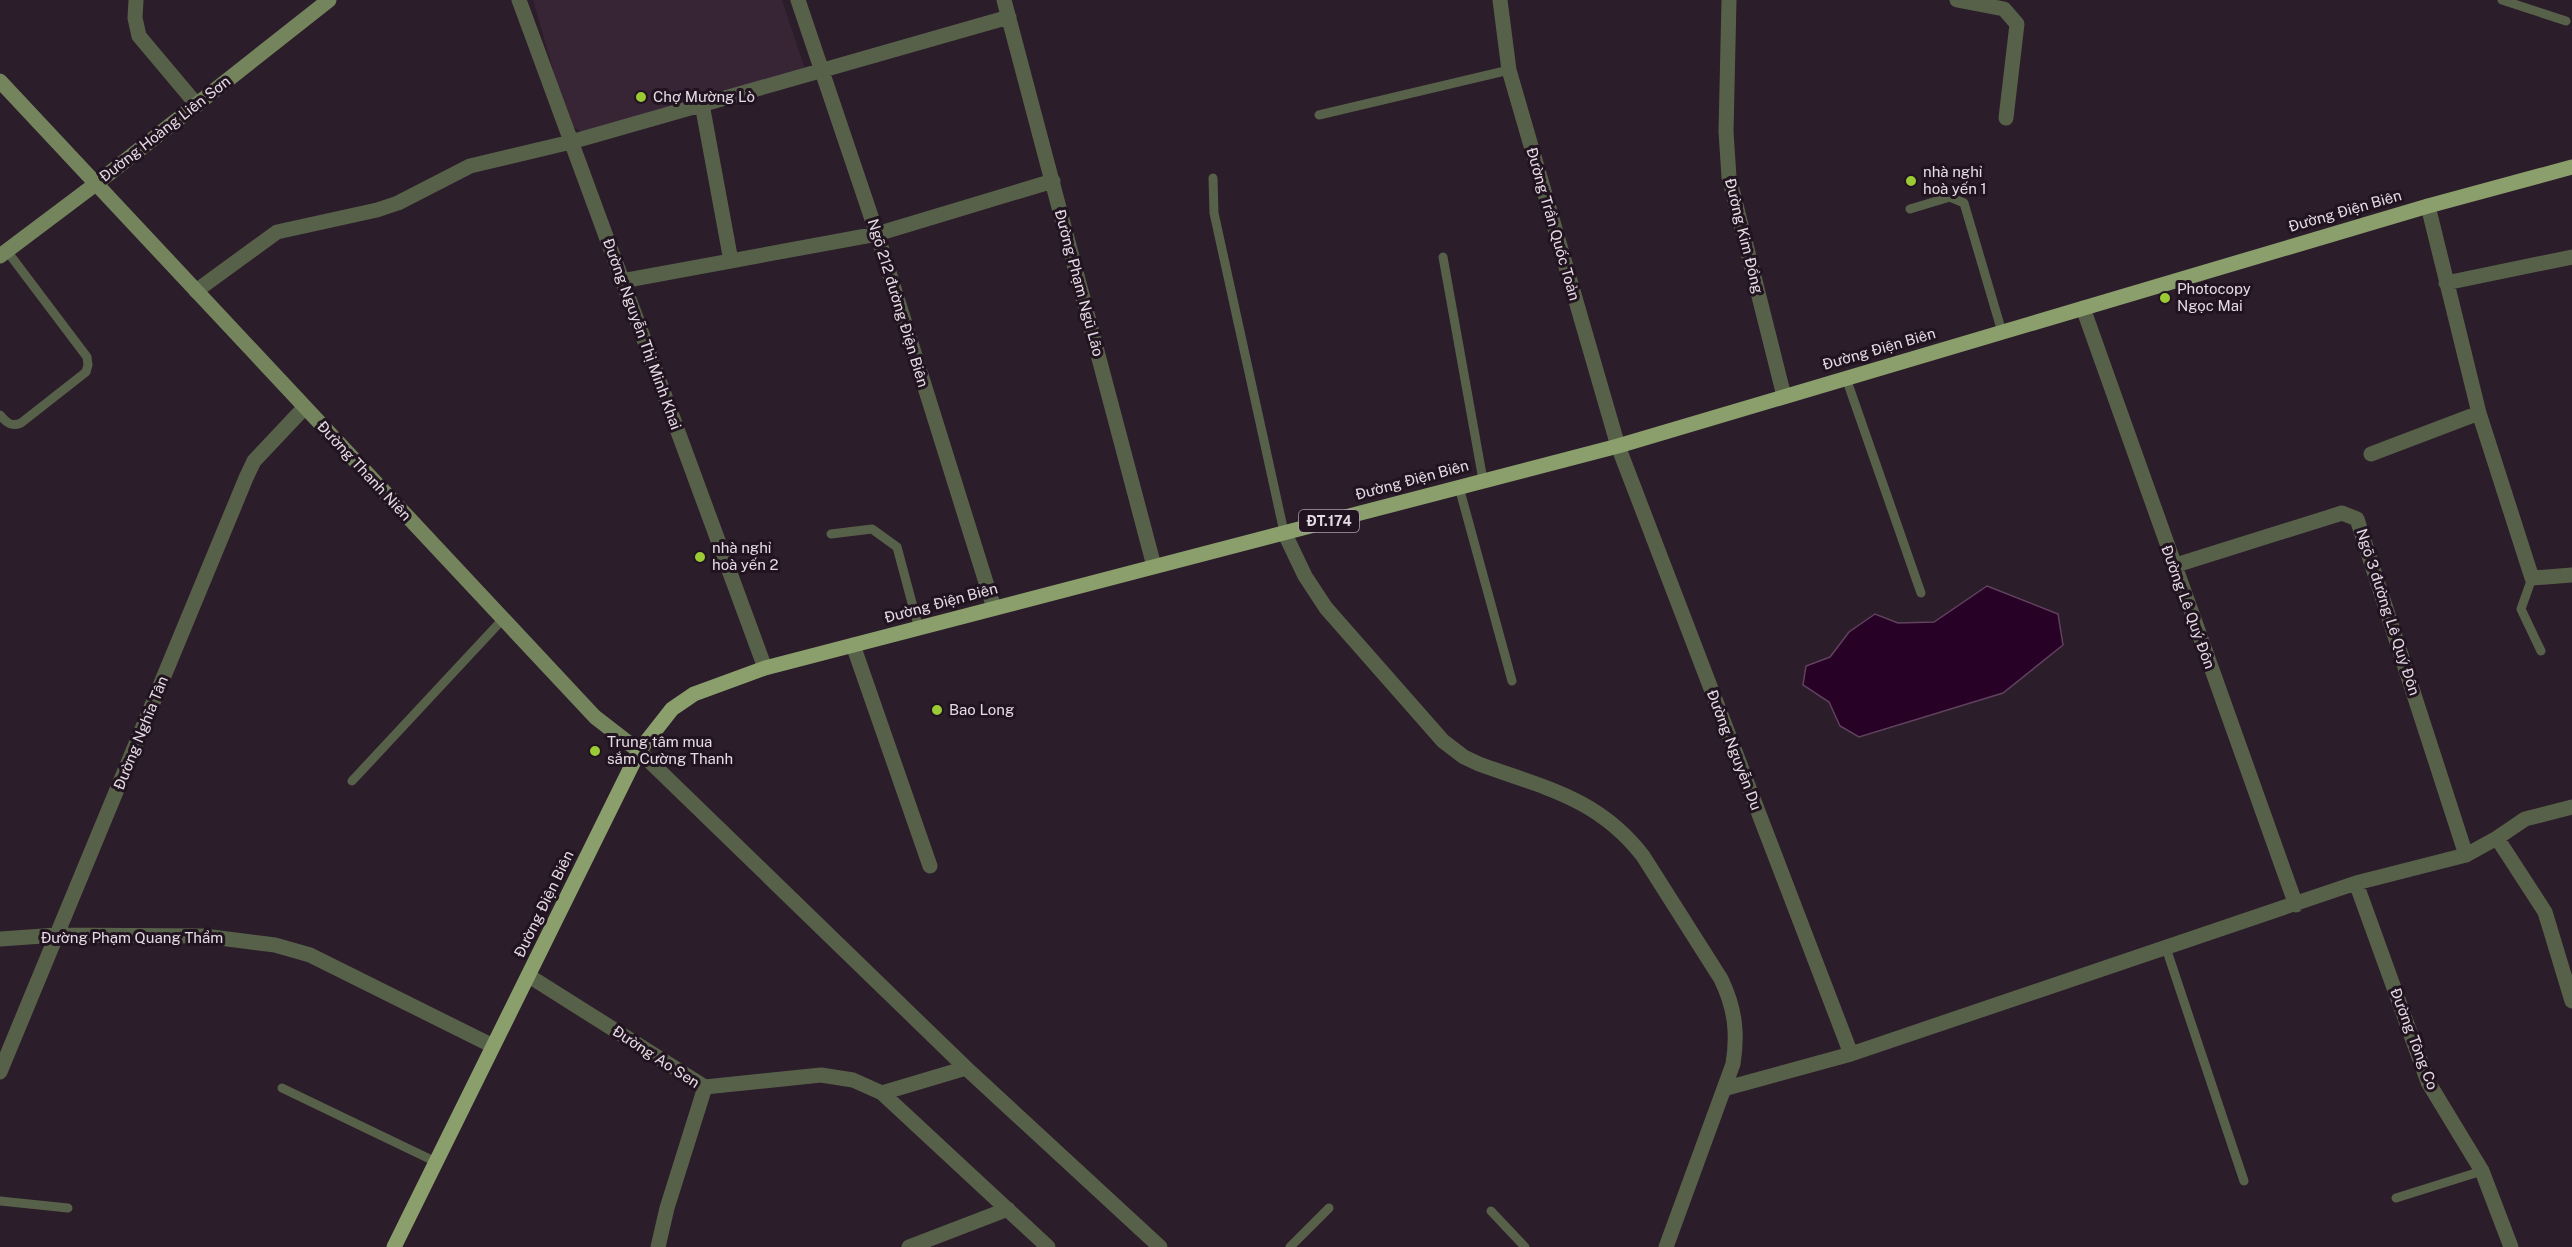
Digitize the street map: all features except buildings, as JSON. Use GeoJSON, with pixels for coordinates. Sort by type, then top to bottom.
{"type":"FeatureCollection","features":[{"type":"Feature","properties":{"kind":"main road","name":"Đường Hoàng Liên Sơn"},"geometry":{"type":"LineString","coordinates":[[4,254],[329,0]]}},
{"type":"Feature","properties":{"kind":"main road","name":"Đường Thanh Niên"},"geometry":{"type":"LineString","coordinates":[[0,81],[595,717],[639,751]]}},
{"type":"Feature","properties":{"kind":"main road","name":"Đường Điện Biên"},"geometry":{"type":"LineString","coordinates":[[394,1247],[639,751],[672,709],[694,694],[765,668],[1618,446],[2428,206],[2572,167]]}},
{"type":"Feature","properties":{"kind":"street"},"geometry":{"type":"LineString","coordinates":[[136,0],[135,18],[139,36],[197,105]]}},
{"type":"Feature","properties":{"kind":"street","name":"Đường Nguyễn Thị Minh Khai"},"geometry":{"type":"LineString","coordinates":[[519,0],[765,668]]}},
{"type":"Feature","properties":{"kind":"street","name":"Ngõ 212 đường Điện Biên"},"geometry":{"type":"LineString","coordinates":[[798,0],[877,234],[994,608]]}},
{"type":"Feature","properties":{"kind":"street","name":"Đường Phạm Ngũ Lão"},"geometry":{"type":"LineString","coordinates":[[1004,0],[1154,566]]}},
{"type":"Feature","properties":{"kind":"street","name":"Đường Trần Quốc Toản"},"geometry":{"type":"LineString","coordinates":[[1500,0],[1509,70],[1618,446]]}},
{"type":"Feature","properties":{"kind":"street","name":"Đường Kim Đồng"},"geometry":{"type":"LineString","coordinates":[[1729,0],[1726,132],[1729,177],[1784,396]]}},
{"type":"Feature","properties":{"kind":"street"},"geometry":{"type":"LineString","coordinates":[[1957,0],[2004,9],[2017,24],[2006,117]]}},
{"type":"Feature","properties":{"kind":"street"},"geometry":{"type":"LineString","coordinates":[[196,291],[277,232],[377,210],[398,203],[470,166],[571,142],[1009,17]]}},
{"type":"Feature","properties":{"kind":"street"},"geometry":{"type":"LineString","coordinates":[[702,104],[731,261]]}},
{"type":"Feature","properties":{"kind":"street"},"geometry":{"type":"LineString","coordinates":[[622,281],[877,234],[1053,181]]}},
{"type":"Feature","properties":{"kind":"street"},"geometry":{"type":"LineString","coordinates":[[2428,206],[2479,413],[2532,578],[2572,575]]}},
{"type":"Feature","properties":{"kind":"street"},"geometry":{"type":"LineString","coordinates":[[2446,283],[2572,257]]}},
{"type":"Feature","properties":{"kind":"street","name":"Đường Lê Quý Đôn"},"geometry":{"type":"LineString","coordinates":[[2083,308],[2173,566],[2296,905]]}},
{"type":"Feature","properties":{"kind":"street","name":"Đường Nghĩa Tân"},"geometry":{"type":"LineString","coordinates":[[0,1072],[246,478],[254,462],[304,408]]}},
{"type":"Feature","properties":{"kind":"street"},"geometry":{"type":"LineString","coordinates":[[2371,454],[2479,413]]}},
{"type":"Feature","properties":{"kind":"street","name":"Đường Nguyễn Du"},"geometry":{"type":"LineString","coordinates":[[1618,446],[1851,1054]]}},
{"type":"Feature","properties":{"kind":"street","name":"Ngõ 3 đường Lê Quý Đôn"},"geometry":{"type":"LineString","coordinates":[[2173,566],[2342,513],[2357,519],[2466,855]]}},
{"type":"Feature","properties":{"kind":"street"},"geometry":{"type":"LineString","coordinates":[[1284,532],[1305,576],[1326,608],[1443,741],[1458,753],[1479,764],[1588,806],[1611,821],[1630,839],[1643,856],[1728,994],[1736,1023],[1737,1043],[1726,1088],[1666,1247]]}},
{"type":"Feature","properties":{"kind":"street"},"geometry":{"type":"LineString","coordinates":[[853,645],[930,866]]}},
{"type":"Feature","properties":{"kind":"street"},"geometry":{"type":"LineString","coordinates":[[639,751],[966,1068],[1160,1247]]}},
{"type":"Feature","properties":{"kind":"street"},"geometry":{"type":"LineString","coordinates":[[1726,1088],[1851,1054],[2356,883],[2466,855],[2525,819],[2572,807]]}},
{"type":"Feature","properties":{"kind":"street"},"geometry":{"type":"LineString","coordinates":[[2497,838],[2545,912],[2572,1001]]}},
{"type":"Feature","properties":{"kind":"street","name":"Đường Tông Co"},"geometry":{"type":"LineString","coordinates":[[2356,883],[2428,1082],[2482,1171],[2511,1247]]}},
{"type":"Feature","properties":{"kind":"street","name":"Đường Phạm Quang Thẩm"},"geometry":{"type":"LineString","coordinates":[[0,939],[57,935],[204,936],[275,945],[310,956],[493,1046]]}},
{"type":"Feature","properties":{"kind":"street","name":"Đường Ao Sen"},"geometry":{"type":"LineString","coordinates":[[529,976],[705,1087],[667,1208],[658,1247]]}},
{"type":"Feature","properties":{"kind":"street"},"geometry":{"type":"LineString","coordinates":[[882,1093],[966,1068]]}},
{"type":"Feature","properties":{"kind":"street"},"geometry":{"type":"LineString","coordinates":[[705,1087],[821,1075],[853,1080],[882,1093],[1048,1247]]}},
{"type":"Feature","properties":{"kind":"street"},"geometry":{"type":"LineString","coordinates":[[909,1247],[1008,1209]]}},
{"type":"Feature","properties":{"kind":"lane"},"geometry":{"type":"LineString","coordinates":[[2502,0],[2566,21]]}},
{"type":"Feature","properties":{"kind":"lane"},"geometry":{"type":"LineString","coordinates":[[1319,115],[1509,70]]}},
{"type":"Feature","properties":{"kind":"lane"},"geometry":{"type":"LineString","coordinates":[[1213,178],[1214,213],[1284,532]]}},
{"type":"Feature","properties":{"kind":"lane"},"geometry":{"type":"LineString","coordinates":[[1911,209],[1950,197],[1964,203],[2002,332]]}},
{"type":"Feature","properties":{"kind":"lane"},"geometry":{"type":"LineString","coordinates":[[0,415],[6,423],[14,425],[21,423],[86,372],[88,365],[87,357],[4,254]]}},
{"type":"Feature","properties":{"kind":"lane"},"geometry":{"type":"LineString","coordinates":[[1443,257],[1483,480]]}},
{"type":"Feature","properties":{"kind":"lane"},"geometry":{"type":"LineString","coordinates":[[1846,378],[1922,593]]}},
{"type":"Feature","properties":{"kind":"lane"},"geometry":{"type":"LineString","coordinates":[[1459,487],[1512,681]]}},
{"type":"Feature","properties":{"kind":"lane"},"geometry":{"type":"LineString","coordinates":[[831,534],[872,529],[897,547],[919,629]]}},
{"type":"Feature","properties":{"kind":"lane"},"geometry":{"type":"LineString","coordinates":[[2532,578],[2521,609],[2541,651]]}},
{"type":"Feature","properties":{"kind":"lane"},"geometry":{"type":"LineString","coordinates":[[352,781],[503,619]]}},
{"type":"Feature","properties":{"kind":"lane"},"geometry":{"type":"LineString","coordinates":[[2166,948],[2244,1181]]}},
{"type":"Feature","properties":{"kind":"lane"},"geometry":{"type":"LineString","coordinates":[[282,1088],[436,1162]]}},
{"type":"Feature","properties":{"kind":"lane"},"geometry":{"type":"LineString","coordinates":[[2396,1198],[2482,1171]]}},
{"type":"Feature","properties":{"kind":"lane"},"geometry":{"type":"LineString","coordinates":[[0,1201],[68,1208]]}},
{"type":"Feature","properties":{"kind":"lane"},"geometry":{"type":"LineString","coordinates":[[1290,1247],[1329,1208]]}},
{"type":"Feature","properties":{"kind":"lane"},"geometry":{"type":"LineString","coordinates":[[1491,1211],[1525,1247]]}},
{"type":"Feature","properties":{"kind":"shaded area","name":"Chợ Mường Lò"},"geometry":{"type":"Polygon","coordinates":[[[533,0],[782,0],[805,69],[597,139],[569,125],[533,0]]]}},
{"type":"Feature","properties":{"kind":"shaded area"},"geometry":{"type":"Polygon","coordinates":[[[1987,586],[2058,614],[2063,645],[2003,693],[1859,737],[1840,726],[1829,702],[1803,685],[1806,666],[1830,657],[1849,632],[1875,614],[1898,623],[1934,622],[1987,586]]]}},
{"type":"Feature","properties":{"kind":"place","name":"Chợ Mường Lò"},"geometry":{"type":"Point","coordinates":[641,97]}},
{"type":"Feature","properties":{"kind":"place","name":"nhà nghỉ hoà yến 1"},"geometry":{"type":"Point","coordinates":[1911,181]}},
{"type":"Feature","properties":{"kind":"place","name":"Photocopy Ngọc Mai"},"geometry":{"type":"Point","coordinates":[2165,298]}},
{"type":"Feature","properties":{"kind":"place","name":"nhà nghỉ hoà yến 2"},"geometry":{"type":"Point","coordinates":[700,557]}},
{"type":"Feature","properties":{"kind":"place","name":"Bao Long"},"geometry":{"type":"Point","coordinates":[937,710]}},
{"type":"Feature","properties":{"kind":"place","name":"Trung tâm mua sắm Cường Thanh"},"geometry":{"type":"Point","coordinates":[595,751]}}]}
